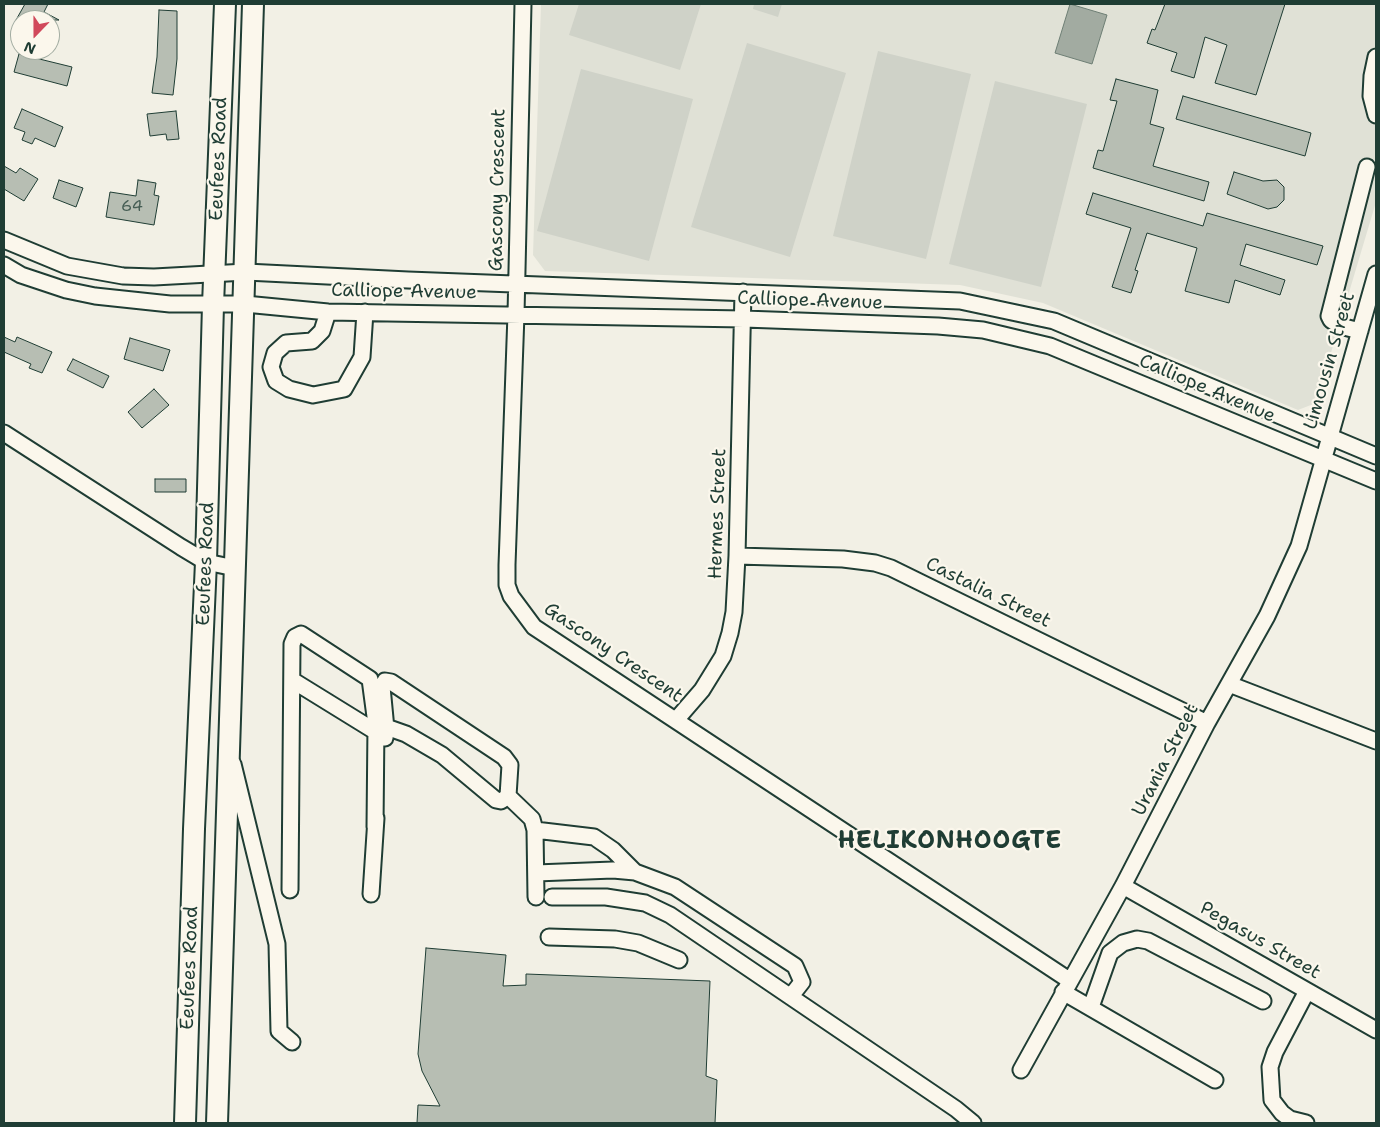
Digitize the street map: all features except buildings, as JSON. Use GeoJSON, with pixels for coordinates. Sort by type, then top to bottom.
{"type":"FeatureCollection","features":[{"type":"Feature","properties":{"kind":"main road","name":"Eeufees Road"},"geometry":{"type":"LineString","coordinates":[[186,1123],[194,829],[206,562],[214,273],[226,4]]}},
{"type":"Feature","properties":{"kind":"main road","name":"Eeufees Road"},"geometry":{"type":"LineString","coordinates":[[216,1123],[245,304],[253,4]]}},
{"type":"Feature","properties":{"kind":"street","name":"Gascony Crescent"},"geometry":{"type":"LineString","coordinates":[[523,4],[516,314],[507,565],[507,585],[511,596],[534,627],[676,720],[1066,986],[1090,1007],[1215,1080]]}},
{"type":"Feature","properties":{"kind":"street"},"geometry":{"type":"LineString","coordinates":[[1376,57],[1372,76],[1371,96],[1376,115]]}},
{"type":"Feature","properties":{"kind":"street"},"geometry":{"type":"LineString","coordinates":[[1360,331],[1340,326],[1331,320],[1329,316],[1367,167]]}},
{"type":"Feature","properties":{"kind":"street","name":"Calliope Avenue"},"geometry":{"type":"LineString","coordinates":[[4,240],[42,257],[96,272],[154,277],[246,272],[516,285],[960,301],[1054,321],[1376,456]]}},
{"type":"Feature","properties":{"kind":"street","name":"Calliope Avenue"},"geometry":{"type":"LineString","coordinates":[[4,266],[21,275],[66,290],[95,296],[170,304],[245,304],[328,312],[744,319],[938,326],[983,330],[1023,338],[1072,355],[1376,481]]}},
{"type":"Feature","properties":{"kind":"street","name":"Limousin Street"},"geometry":{"type":"LineString","coordinates":[[1323,459],[1376,274]]}},
{"type":"Feature","properties":{"kind":"street","name":"Hermes Street"},"geometry":{"type":"LineString","coordinates":[[676,720],[702,690],[723,656],[734,612],[744,319],[743,292]]}},
{"type":"Feature","properties":{"kind":"street"},"geometry":{"type":"LineString","coordinates":[[328,312],[322,331],[312,340],[286,343],[275,353],[271,367],[276,381],[289,390],[313,395],[344,389],[362,358],[365,312]]}},
{"type":"Feature","properties":{"kind":"street"},"geometry":{"type":"LineString","coordinates":[[4,433],[206,562],[235,568]]}},
{"type":"Feature","properties":{"kind":"street","name":"Urania Street"},"geometry":{"type":"LineString","coordinates":[[1021,1070],[1066,986],[1124,886],[1207,723],[1267,616],[1299,546],[1323,459]]}},
{"type":"Feature","properties":{"kind":"street","name":"Castalia Street"},"geometry":{"type":"LineString","coordinates":[[737,556],[843,559],[875,563],[891,568],[1207,723]]}},
{"type":"Feature","properties":{"kind":"street"},"geometry":{"type":"LineString","coordinates":[[290,890],[292,644],[295,637],[301,634],[370,679],[381,728]]}},
{"type":"Feature","properties":{"kind":"street"},"geometry":{"type":"LineString","coordinates":[[292,680],[373,730],[381,728],[406,734],[442,755],[496,800],[502,801],[508,796],[510,765],[504,757],[391,682],[385,681],[382,687],[381,728],[371,894]]}},
{"type":"Feature","properties":{"kind":"street"},"geometry":{"type":"LineString","coordinates":[[1230,684],[1376,741]]}},
{"type":"Feature","properties":{"kind":"street"},"geometry":{"type":"LineString","coordinates":[[229,748],[278,944],[279,1031],[292,1042]]}},
{"type":"Feature","properties":{"kind":"street"},"geometry":{"type":"LineString","coordinates":[[508,796],[532,819],[535,830],[536,897]]}},
{"type":"Feature","properties":{"kind":"street"},"geometry":{"type":"LineString","coordinates":[[535,830],[594,837],[613,850],[635,872]]}},
{"type":"Feature","properties":{"kind":"street"},"geometry":{"type":"LineString","coordinates":[[536,873],[635,872],[675,887],[795,966],[802,982],[791,996]]}},
{"type":"Feature","properties":{"kind":"street","name":"Pegasus Street"},"geometry":{"type":"LineString","coordinates":[[1124,886],[1376,1030]]}},
{"type":"Feature","properties":{"kind":"street"},"geometry":{"type":"LineString","coordinates":[[552,897],[606,897],[645,903],[670,915],[956,1108],[973,1123]]}},
{"type":"Feature","properties":{"kind":"street"},"geometry":{"type":"LineString","coordinates":[[549,937],[615,939],[638,943],[679,960]]}},
{"type":"Feature","properties":{"kind":"street"},"geometry":{"type":"LineString","coordinates":[[1090,1007],[1110,953],[1123,943],[1137,939],[1148,941],[1262,1001]]}},
{"type":"Feature","properties":{"kind":"street"},"geometry":{"type":"LineString","coordinates":[[1306,1123],[1290,1119],[1282,1113],[1272,1100],[1270,1067],[1275,1052],[1307,991]]}},
{"type":"Feature","properties":{"kind":"shaded area"},"geometry":{"type":"Polygon","coordinates":[[[541,4],[1376,4],[1376,202],[1316,403],[1298,410],[1043,303],[960,285],[545,271],[533,255],[541,4]]]}},
{"type":"Feature","properties":{"kind":"shaded area"},"geometry":{"type":"Polygon","coordinates":[[[579,4],[701,4],[680,70],[569,35],[579,4]]]}},
{"type":"Feature","properties":{"kind":"shaded area"},"geometry":{"type":"Polygon","coordinates":[[[754,4],[782,4],[778,17],[753,9],[754,4]]]}},
{"type":"Feature","properties":{"kind":"shaded area"},"geometry":{"type":"Polygon","coordinates":[[[1070,4],[1107,15],[1092,64],[1055,53],[1070,4]]]}},
{"type":"Feature","properties":{"kind":"shaded area"},"geometry":{"type":"Polygon","coordinates":[[[747,43],[846,73],[790,257],[691,227],[747,43]]]}},
{"type":"Feature","properties":{"kind":"shaded area"},"geometry":{"type":"Polygon","coordinates":[[[878,51],[971,74],[926,259],[833,236],[878,51]]]}},
{"type":"Feature","properties":{"kind":"shaded area"},"geometry":{"type":"Polygon","coordinates":[[[581,69],[693,99],[649,261],[537,231],[581,69]]]}},
{"type":"Feature","properties":{"kind":"shaded area"},"geometry":{"type":"Polygon","coordinates":[[[995,81],[1087,104],[1041,287],[949,264],[995,81]]]}},
{"type":"Feature","properties":{"kind":"district","name":"HELIKONHOOGTE"},"geometry":{"type":"Point","coordinates":[950,842]}}]}
